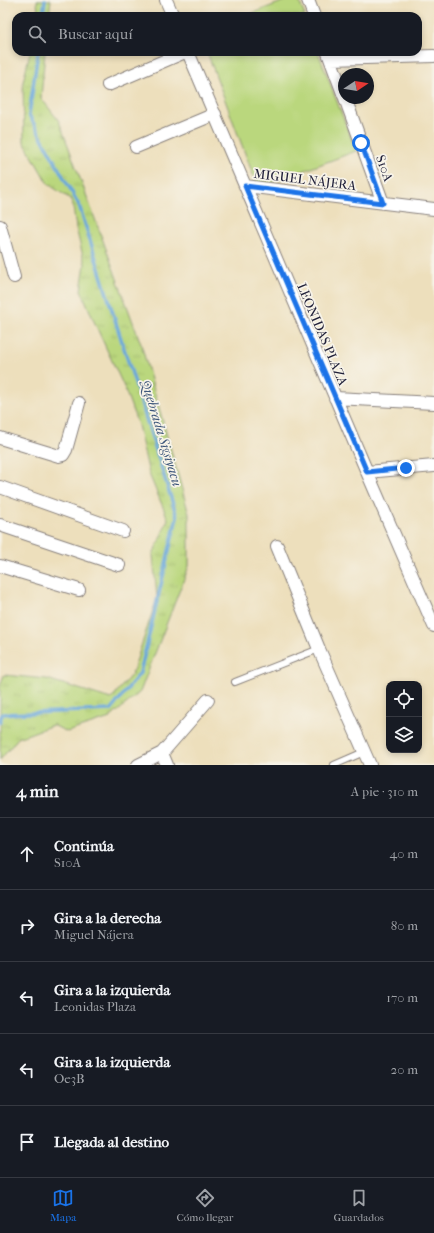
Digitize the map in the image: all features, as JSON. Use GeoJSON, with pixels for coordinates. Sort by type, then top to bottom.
{"type":"FeatureCollection","features":[{"type":"Feature","properties":{"kind":"street"},"geometry":{"type":"LineString","coordinates":[[166,0],[170,12]]}},
{"type":"Feature","properties":{"kind":"street"},"geometry":{"type":"LineString","coordinates":[[308,0],[312,12]]}},
{"type":"Feature","properties":{"kind":"street"},"geometry":{"type":"LineString","coordinates":[[108,85],[177,56]]}},
{"type":"Feature","properties":{"kind":"street","name":"LEONIDAS PLAZA"},"geometry":{"type":"LineString","coordinates":[[188,56],[215,114],[367,472],[430,605],[434,626]]}},
{"type":"Feature","properties":{"kind":"street","name":"S10A"},"geometry":{"type":"LineString","coordinates":[[329,56],[338,80]]}},
{"type":"Feature","properties":{"kind":"street"},"geometry":{"type":"LineString","coordinates":[[422,56],[434,56]]}},
{"type":"Feature","properties":{"kind":"street","name":"S10A"},"geometry":{"type":"LineString","coordinates":[[347,104],[383,203]]}},
{"type":"Feature","properties":{"kind":"street"},"geometry":{"type":"LineString","coordinates":[[136,147],[215,114]]}},
{"type":"Feature","properties":{"kind":"street","name":"MIGUEL NÁJERA"},"geometry":{"type":"LineString","coordinates":[[245,186],[434,209]]}},
{"type":"Feature","properties":{"kind":"street"},"geometry":{"type":"LineString","coordinates":[[0,226],[14,277]]}},
{"type":"Feature","properties":{"kind":"street"},"geometry":{"type":"LineString","coordinates":[[335,398],[434,403]]}},
{"type":"Feature","properties":{"kind":"street"},"geometry":{"type":"LineString","coordinates":[[0,438],[59,456],[66,450],[79,403]]}},
{"type":"Feature","properties":{"kind":"street"},"geometry":{"type":"LineString","coordinates":[[367,472],[434,466]]}},
{"type":"Feature","properties":{"kind":"street"},"geometry":{"type":"LineString","coordinates":[[0,488],[123,531]]}},
{"type":"Feature","properties":{"kind":"street"},"geometry":{"type":"LineString","coordinates":[[0,525],[119,565]]}},
{"type":"Feature","properties":{"kind":"street"},"geometry":{"type":"LineString","coordinates":[[277,546],[319,649],[370,765]]}},
{"type":"Feature","properties":{"kind":"street"},"geometry":{"type":"LineString","coordinates":[[0,566],[79,590]]}},
{"type":"Feature","properties":{"kind":"street"},"geometry":{"type":"LineString","coordinates":[[138,765],[162,753],[208,700]]}},
{"type":"Feature","properties":{"kind":"street"},"geometry":{"type":"LineString","coordinates":[[162,753],[167,765]]}},
{"type":"Feature","properties":{"kind":"lane"},"geometry":{"type":"LineString","coordinates":[[235,682],[319,649]]}},
{"type":"Feature","properties":{"kind":"lane"},"geometry":{"type":"LineString","coordinates":[[334,765],[364,752]]}},
{"type":"Feature","properties":{"kind":"green space"},"geometry":{"type":"Polygon","coordinates":[[[37,0],[51,0],[50,12],[38,12],[37,0]]]}},
{"type":"Feature","properties":{"kind":"green space"},"geometry":{"type":"Polygon","coordinates":[[[287,0],[299,0],[304,12],[256,12],[287,0]]]}},
{"type":"Feature","properties":{"kind":"green space"},"geometry":{"type":"Polygon","coordinates":[[[29,56],[45,56],[41,98],[59,121],[141,344],[189,514],[189,566],[140,692],[110,718],[67,732],[53,725],[18,738],[0,760],[0,686],[4,675],[47,679],[111,699],[132,674],[157,598],[153,555],[168,519],[149,474],[138,425],[124,387],[81,290],[85,264],[76,228],[72,200],[48,184],[24,142],[23,82],[29,56]]]}},
{"type":"Feature","properties":{"kind":"green space"},"geometry":{"type":"Polygon","coordinates":[[[208,56],[320,56],[356,151],[258,188],[208,56]]]}},
{"type":"Feature","properties":{"kind":"waterway","name":"Quebrada Sigsiyacu"},"geometry":{"type":"LineString","coordinates":[[44,12],[45,0]]}},
{"type":"Feature","properties":{"kind":"waterway","name":"Quebrada Sigsiyacu"},"geometry":{"type":"LineString","coordinates":[[0,722],[2,714],[111,710],[140,673],[177,517],[79,205],[29,115],[37,56]]}},
{"type":"Feature","properties":{"kind":"route"},"geometry":{"type":"LineString","coordinates":[[361,143],[383,203],[245,186],[367,472],[406,468]]}}]}
